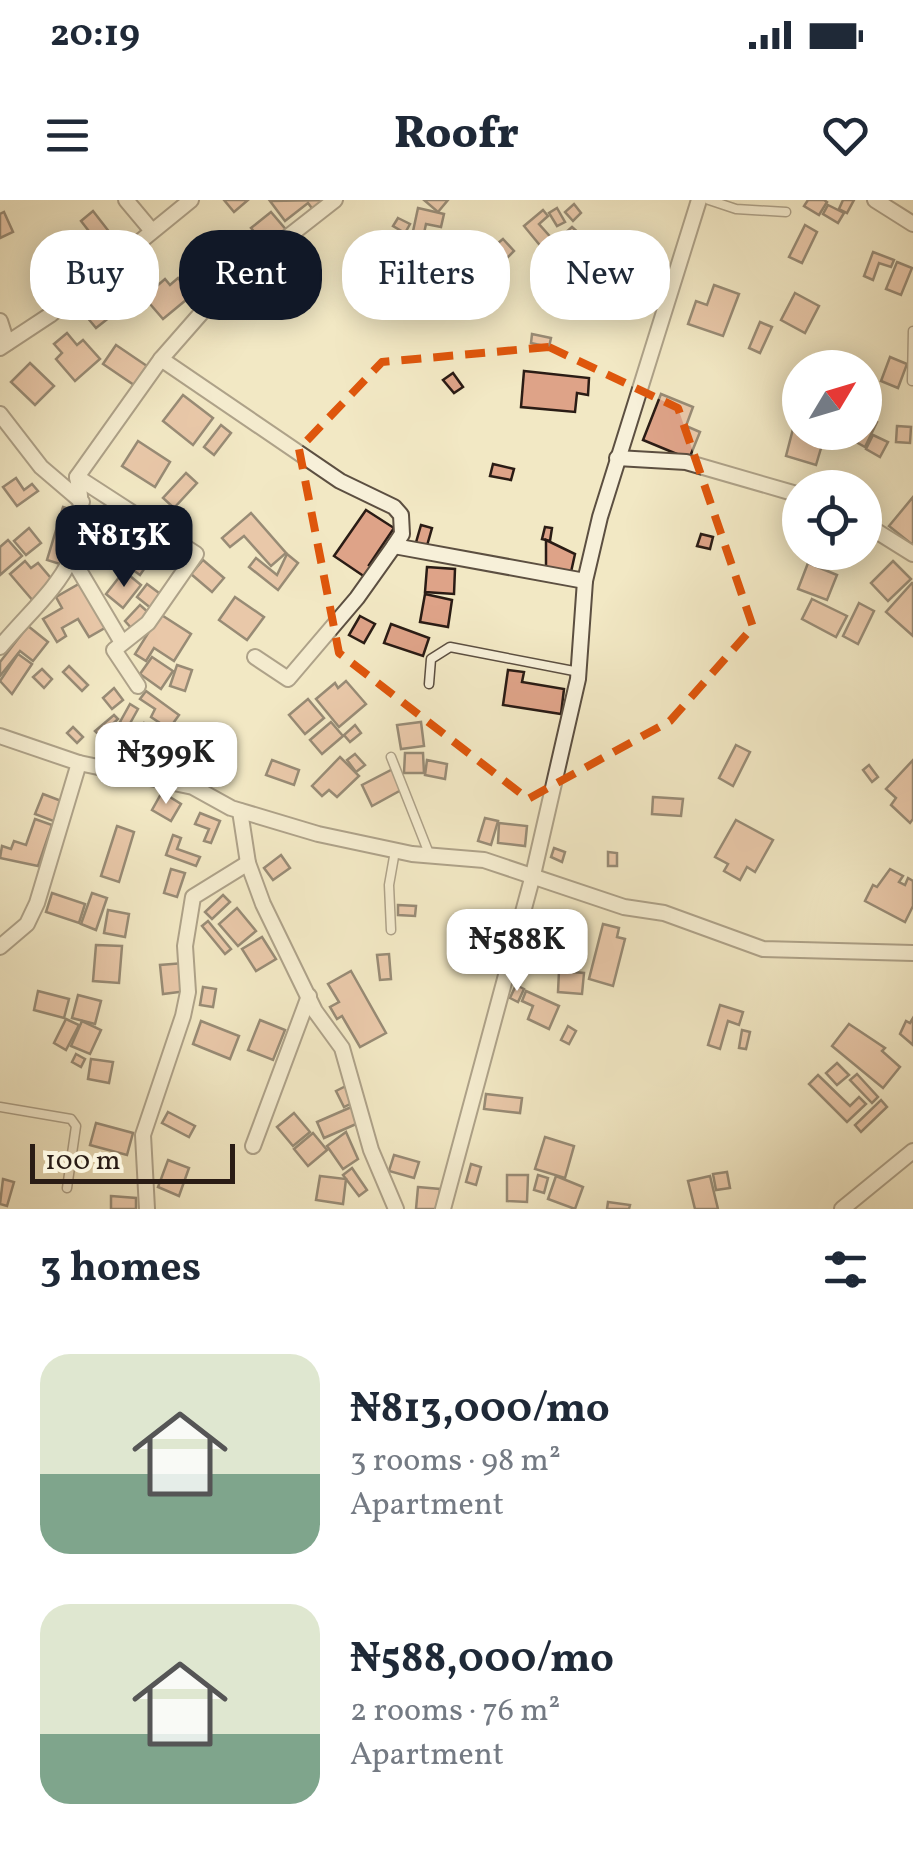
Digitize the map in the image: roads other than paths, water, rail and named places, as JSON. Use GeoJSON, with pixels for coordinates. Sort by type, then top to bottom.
{"type":"FeatureCollection","features":[{"type":"Feature","properties":{"kind":"street"},"geometry":{"type":"LineString","coordinates":[[126,200],[151,230]]}},
{"type":"Feature","properties":{"kind":"street"},"geometry":{"type":"LineString","coordinates":[[153,230],[191,200]]}},
{"type":"Feature","properties":{"kind":"street"},"geometry":{"type":"LineString","coordinates":[[0,647],[62,582],[72,560],[82,502],[77,477],[161,359],[225,286],[335,200]]}},
{"type":"Feature","properties":{"kind":"street"},"geometry":{"type":"LineString","coordinates":[[444,1209],[533,875],[578,672],[586,581],[617,458],[699,200]]}},
{"type":"Feature","properties":{"kind":"street"},"geometry":{"type":"LineString","coordinates":[[874,200],[913,224]]}},
{"type":"Feature","properties":{"kind":"street"},"geometry":{"type":"LineString","coordinates":[[0,321],[4,346],[41,320]]}},
{"type":"Feature","properties":{"kind":"street"},"geometry":{"type":"LineString","coordinates":[[161,359],[340,481],[394,507],[402,525],[394,546],[357,598],[288,679],[255,657]]}},
{"type":"Feature","properties":{"kind":"street"},"geometry":{"type":"LineString","coordinates":[[0,414],[41,468],[82,502]]}},
{"type":"Feature","properties":{"kind":"street"},"geometry":{"type":"LineString","coordinates":[[617,458],[686,462],[782,490]]}},
{"type":"Feature","properties":{"kind":"street"},"geometry":{"type":"LineString","coordinates":[[77,477],[196,554],[148,623],[114,650],[138,686]]}},
{"type":"Feature","properties":{"kind":"street"},"geometry":{"type":"LineString","coordinates":[[882,535],[913,554]]}},
{"type":"Feature","properties":{"kind":"street"},"geometry":{"type":"LineString","coordinates":[[394,546],[586,581]]}},
{"type":"Feature","properties":{"kind":"street"},"geometry":{"type":"LineString","coordinates":[[72,560],[122,640]]}},
{"type":"Feature","properties":{"kind":"street"},"geometry":{"type":"LineString","coordinates":[[0,736],[78,763],[193,787],[240,811],[395,851],[484,860],[624,907],[664,913],[762,949],[913,953]]}},
{"type":"Feature","properties":{"kind":"street"},"geometry":{"type":"LineString","coordinates":[[0,947],[27,924],[36,904],[78,763]]}},
{"type":"Feature","properties":{"kind":"street"},"geometry":{"type":"LineString","coordinates":[[240,811],[248,843],[248,863],[309,996],[342,1048],[372,1150],[396,1209]]}},
{"type":"Feature","properties":{"kind":"street"},"geometry":{"type":"LineString","coordinates":[[148,1209],[143,1135],[183,1016],[188,992],[185,946],[193,897],[248,863]]}},
{"type":"Feature","properties":{"kind":"street"},"geometry":{"type":"LineString","coordinates":[[253,1146],[309,996]]}},
{"type":"Feature","properties":{"kind":"street"},"geometry":{"type":"LineString","coordinates":[[842,1209],[913,1152]]}},
{"type":"Feature","properties":{"kind":"lane"},"geometry":{"type":"LineString","coordinates":[[709,200],[736,209],[786,212]]}},
{"type":"Feature","properties":{"kind":"lane"},"geometry":{"type":"LineString","coordinates":[[912,381],[913,331]]}},
{"type":"Feature","properties":{"kind":"lane"},"geometry":{"type":"LineString","coordinates":[[429,684],[431,660],[450,647],[578,672]]}},
{"type":"Feature","properties":{"kind":"lane"},"geometry":{"type":"LineString","coordinates":[[391,757],[430,856]]}},
{"type":"Feature","properties":{"kind":"lane"},"geometry":{"type":"LineString","coordinates":[[391,930],[389,885],[395,851]]}},
{"type":"Feature","properties":{"kind":"lane"},"geometry":{"type":"LineString","coordinates":[[0,1107],[72,1118],[76,1126],[67,1188]]}}]}
